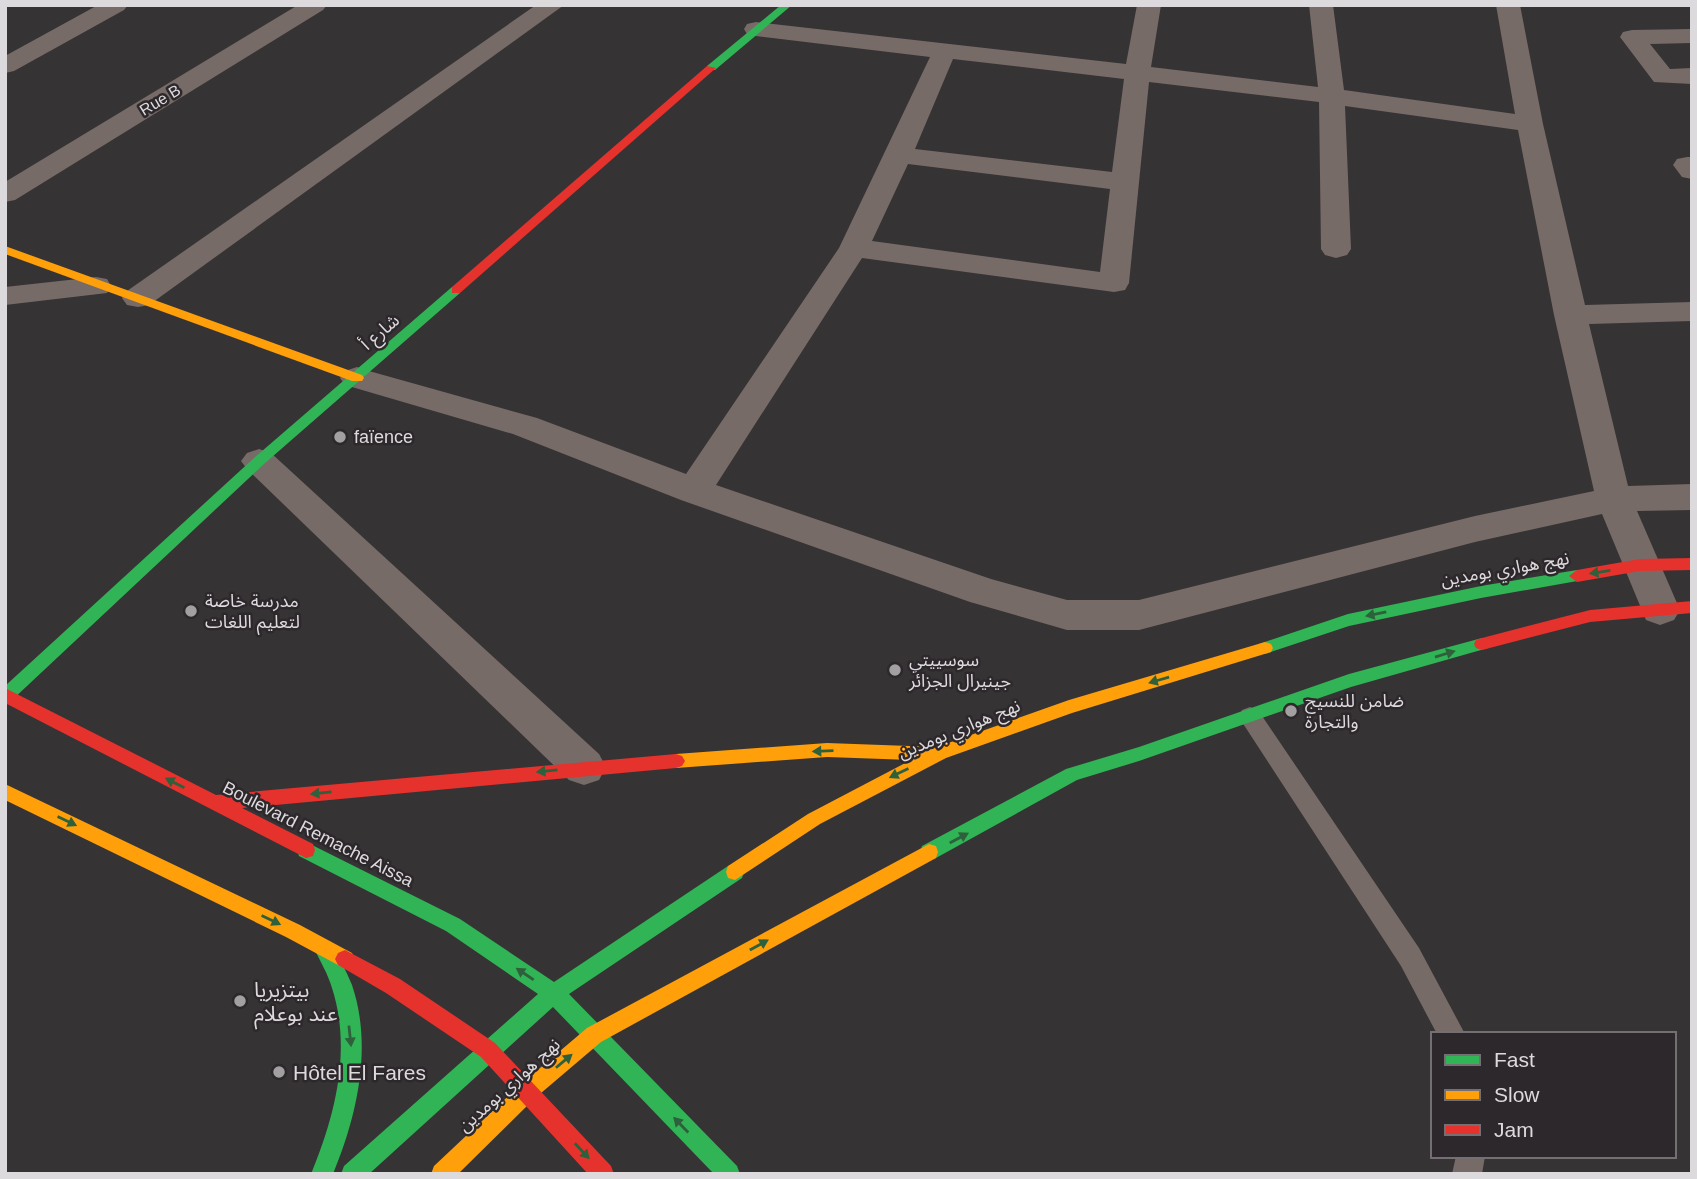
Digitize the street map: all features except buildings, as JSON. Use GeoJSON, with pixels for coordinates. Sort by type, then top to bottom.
{"type":"FeatureCollection","features":[{"type":"Feature","properties":{"kind":"main road","name":"شارع أ"},"geometry":{"type":"LineString","coordinates":[[6,695],[258,461],[787,5]]}},
{"type":"Feature","properties":{"kind":"main road"},"geometry":{"type":"LineString","coordinates":[[5,250],[96,286],[138,298],[357,378]]}},
{"type":"Feature","properties":{"kind":"main road","name":"نهج هواري بومدين"},"geometry":{"type":"LineString","coordinates":[[352,1174],[554,993],[814,820],[940,753],[1069,707],[1227,661],[1348,620],[1480,592],[1640,565],[1692,564]]}},
{"type":"Feature","properties":{"kind":"main road","name":"نهج هواري بومدين"},"geometry":{"type":"LineString","coordinates":[[442,1174],[527,1092],[594,1035],[1072,774],[1349,681],[1517,634],[1590,617],[1692,607]]}},
{"type":"Feature","properties":{"kind":"main road","name":"Boulevard Remache Aissa"},"geometry":{"type":"LineString","coordinates":[[6,695],[453,925],[554,993],[729,1174]]}},
{"type":"Feature","properties":{"kind":"main road"},"geometry":{"type":"LineString","coordinates":[[215,803],[584,767],[827,750],[940,753]]}},
{"type":"Feature","properties":{"kind":"main road"},"geometry":{"type":"LineString","coordinates":[[5,791],[324,948],[393,986],[488,1050],[603,1174]]}},
{"type":"Feature","properties":{"kind":"main road"},"geometry":{"type":"LineString","coordinates":[[322,1174],[346,1101],[352,1042],[344,991],[324,948]]}},
{"type":"Feature","properties":{"kind":"street"},"geometry":{"type":"LineString","coordinates":[[5,66],[117,5]]}},
{"type":"Feature","properties":{"kind":"street","name":"Rue B"},"geometry":{"type":"LineString","coordinates":[[5,194],[315,5]]}},
{"type":"Feature","properties":{"kind":"street"},"geometry":{"type":"LineString","coordinates":[[138,298],[552,5]]}},
{"type":"Feature","properties":{"kind":"street"},"geometry":{"type":"LineString","coordinates":[[853,248],[1114,283],[1137,74],[1149,5]]}},
{"type":"Feature","properties":{"kind":"street"},"geometry":{"type":"LineString","coordinates":[[1321,5],[1332,96],[1336,249]]}},
{"type":"Feature","properties":{"kind":"street"},"geometry":{"type":"LineString","coordinates":[[1508,5],[1570,315],[1614,499],[1660,610]]}},
{"type":"Feature","properties":{"kind":"street"},"geometry":{"type":"LineString","coordinates":[[756,30],[1332,96],[1530,124]]}},
{"type":"Feature","properties":{"kind":"street"},"geometry":{"type":"LineString","coordinates":[[1692,36],[1632,37],[1663,77],[1692,76]]}},
{"type":"Feature","properties":{"kind":"street"},"geometry":{"type":"LineString","coordinates":[[694,491],[853,248],[899,155],[945,50]]}},
{"type":"Feature","properties":{"kind":"street"},"geometry":{"type":"LineString","coordinates":[[899,155],[1125,182]]}},
{"type":"Feature","properties":{"kind":"street"},"geometry":{"type":"LineString","coordinates":[[1692,165],[1687,165],[1692,171]]}},
{"type":"Feature","properties":{"kind":"street"},"geometry":{"type":"LineString","coordinates":[[5,296],[96,286]]}},
{"type":"Feature","properties":{"kind":"street"},"geometry":{"type":"LineString","coordinates":[[1570,315],[1692,311]]}},
{"type":"Feature","properties":{"kind":"street"},"geometry":{"type":"LineString","coordinates":[[357,378],[525,426],[694,491],[984,592],[1067,615],[1139,615],[1475,529],[1614,499],[1692,497]]}},
{"type":"Feature","properties":{"kind":"street"},"geometry":{"type":"LineString","coordinates":[[258,461],[584,767]]}},
{"type":"Feature","properties":{"kind":"lane"},"geometry":{"type":"LineString","coordinates":[[1250,716],[1410,957],[1451,1032]]}},
{"type":"Feature","properties":{"kind":"traffic: fast"},"geometry":{"type":"LineString","coordinates":[[711,68],[787,5]]}},
{"type":"Feature","properties":{"kind":"traffic: fast"},"geometry":{"type":"LineString","coordinates":[[5,696],[259,461],[456,290]]}},
{"type":"Feature","properties":{"kind":"traffic: fast"},"geometry":{"type":"LineString","coordinates":[[1265,648],[1348,620],[1481,592],[1577,576]]}},
{"type":"Feature","properties":{"kind":"traffic: fast"},"geometry":{"type":"LineString","coordinates":[[929,852],[1072,774],[1139,754],[1349,681],[1482,644]]}},
{"type":"Feature","properties":{"kind":"traffic: fast"},"geometry":{"type":"LineString","coordinates":[[306,850],[453,925],[554,993],[729,1174]]}},
{"type":"Feature","properties":{"kind":"traffic: fast"},"geometry":{"type":"LineString","coordinates":[[352,1174],[554,993],[735,872]]}},
{"type":"Feature","properties":{"kind":"traffic: fast"},"geometry":{"type":"LineString","coordinates":[[322,1174],[345,1108],[351,1062],[349,1016],[344,993],[324,948]]}},
{"type":"Feature","properties":{"kind":"traffic: slow"},"geometry":{"type":"LineString","coordinates":[[5,250],[357,378]]}},
{"type":"Feature","properties":{"kind":"traffic: slow"},"geometry":{"type":"LineString","coordinates":[[735,872],[814,819],[940,753],[1069,707],[1265,648]]}},
{"type":"Feature","properties":{"kind":"traffic: slow"},"geometry":{"type":"LineString","coordinates":[[676,761],[827,750],[935,753]]}},
{"type":"Feature","properties":{"kind":"traffic: slow"},"geometry":{"type":"LineString","coordinates":[[5,791],[345,959]]}},
{"type":"Feature","properties":{"kind":"traffic: slow"},"geometry":{"type":"LineString","coordinates":[[442,1174],[527,1092],[594,1035],[929,852]]}},
{"type":"Feature","properties":{"kind":"traffic: jam"},"geometry":{"type":"LineString","coordinates":[[456,290],[711,68]]}},
{"type":"Feature","properties":{"kind":"traffic: jam"},"geometry":{"type":"LineString","coordinates":[[1577,576],[1640,565],[1692,564]]}},
{"type":"Feature","properties":{"kind":"traffic: jam"},"geometry":{"type":"LineString","coordinates":[[1482,644],[1590,616],[1692,607]]}},
{"type":"Feature","properties":{"kind":"traffic: jam"},"geometry":{"type":"LineString","coordinates":[[5,695],[306,850]]}},
{"type":"Feature","properties":{"kind":"traffic: jam"},"geometry":{"type":"LineString","coordinates":[[215,803],[676,761]]}},
{"type":"Feature","properties":{"kind":"traffic: jam"},"geometry":{"type":"LineString","coordinates":[[345,959],[393,986],[488,1050],[603,1174]]}},
{"type":"Feature","properties":{"kind":"place","name":"faïence"},"geometry":{"type":"Point","coordinates":[340,437]}},
{"type":"Feature","properties":{"kind":"place","name":"مدرسة خاصة لتعليم اللغات"},"geometry":{"type":"Point","coordinates":[191,611]}},
{"type":"Feature","properties":{"kind":"place","name":"سوسييتي جينيرال الجزائر"},"geometry":{"type":"Point","coordinates":[895,670]}},
{"type":"Feature","properties":{"kind":"place","name":"ضامن للنسيج والتجارة"},"geometry":{"type":"Point","coordinates":[1291,711]}},
{"type":"Feature","properties":{"kind":"place","name":"بيتزيريا عند بوعلام"},"geometry":{"type":"Point","coordinates":[240,1001]}},
{"type":"Feature","properties":{"kind":"place","name":"Hôtel El Fares"},"geometry":{"type":"Point","coordinates":[279,1072]}}]}
